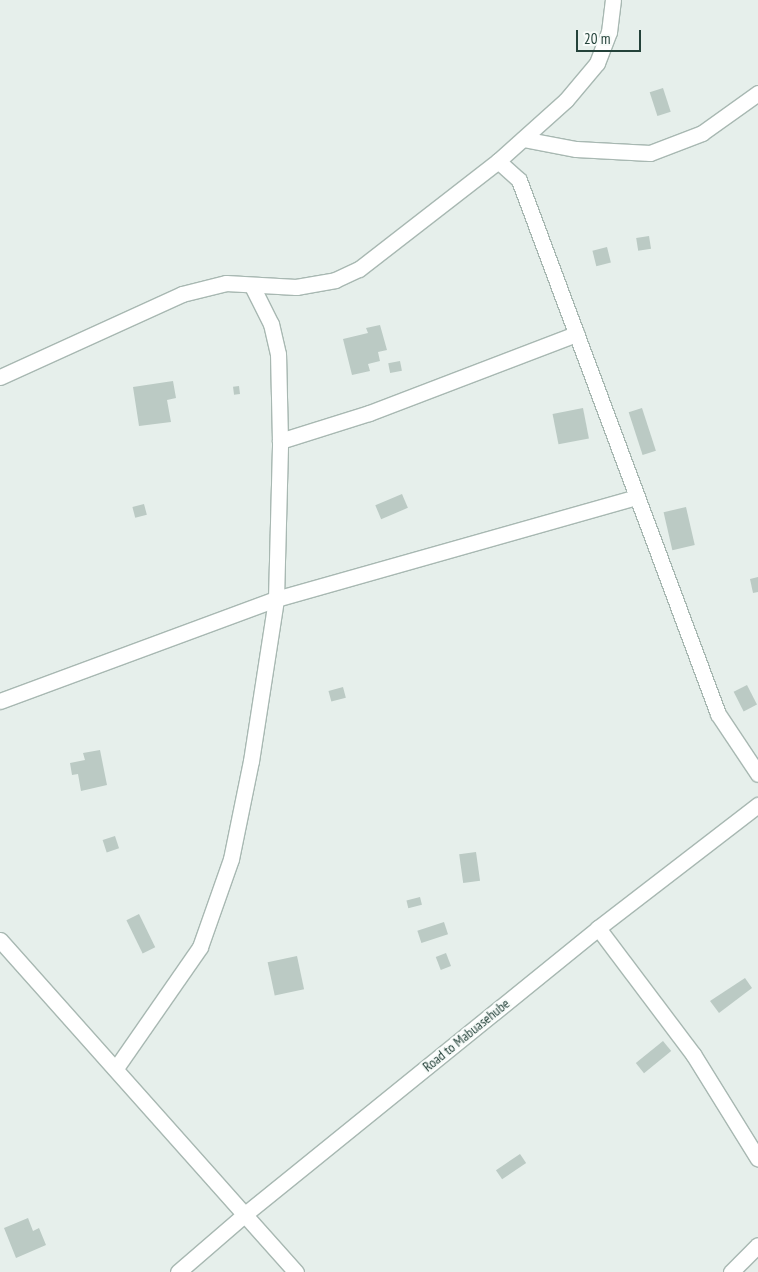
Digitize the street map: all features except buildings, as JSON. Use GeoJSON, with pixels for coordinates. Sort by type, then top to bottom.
{"type":"FeatureCollection","features":[{"type":"Feature","properties":{"kind":"street"},"geometry":{"type":"LineString","coordinates":[[0,378],[182,294],[226,283],[252,286],[296,287],[335,280],[359,269],[498,161],[566,100],[597,63],[609,32],[615,1]]}},
{"type":"Feature","properties":{"kind":"street"},"geometry":{"type":"LineString","coordinates":[[523,139],[576,149],[650,153],[702,133],[758,93]]}},
{"type":"Feature","properties":{"kind":"street"},"geometry":{"type":"LineString","coordinates":[[498,161],[519,180],[718,714],[758,774]]}},
{"type":"Feature","properties":{"kind":"street"},"geometry":{"type":"LineString","coordinates":[[116,1068],[176,985],[200,947],[212,918],[231,859],[251,761],[276,599],[280,441],[278,354],[272,324],[252,286]]}},
{"type":"Feature","properties":{"kind":"street"},"geometry":{"type":"LineString","coordinates":[[280,441],[368,412],[576,334]]}},
{"type":"Feature","properties":{"kind":"street"},"geometry":{"type":"LineString","coordinates":[[0,701],[276,599],[636,497]]}},
{"type":"Feature","properties":{"kind":"street","name":"Road to Mabuasehube"},"geometry":{"type":"LineString","coordinates":[[178,1272],[244,1215],[598,928],[758,805]]}},
{"type":"Feature","properties":{"kind":"street"},"geometry":{"type":"LineString","coordinates":[[598,928],[692,1054],[758,1160]]}},
{"type":"Feature","properties":{"kind":"street"},"geometry":{"type":"LineString","coordinates":[[0,940],[296,1272]]}},
{"type":"Feature","properties":{"kind":"street"},"geometry":{"type":"LineString","coordinates":[[731,1272],[758,1245]]}}]}
